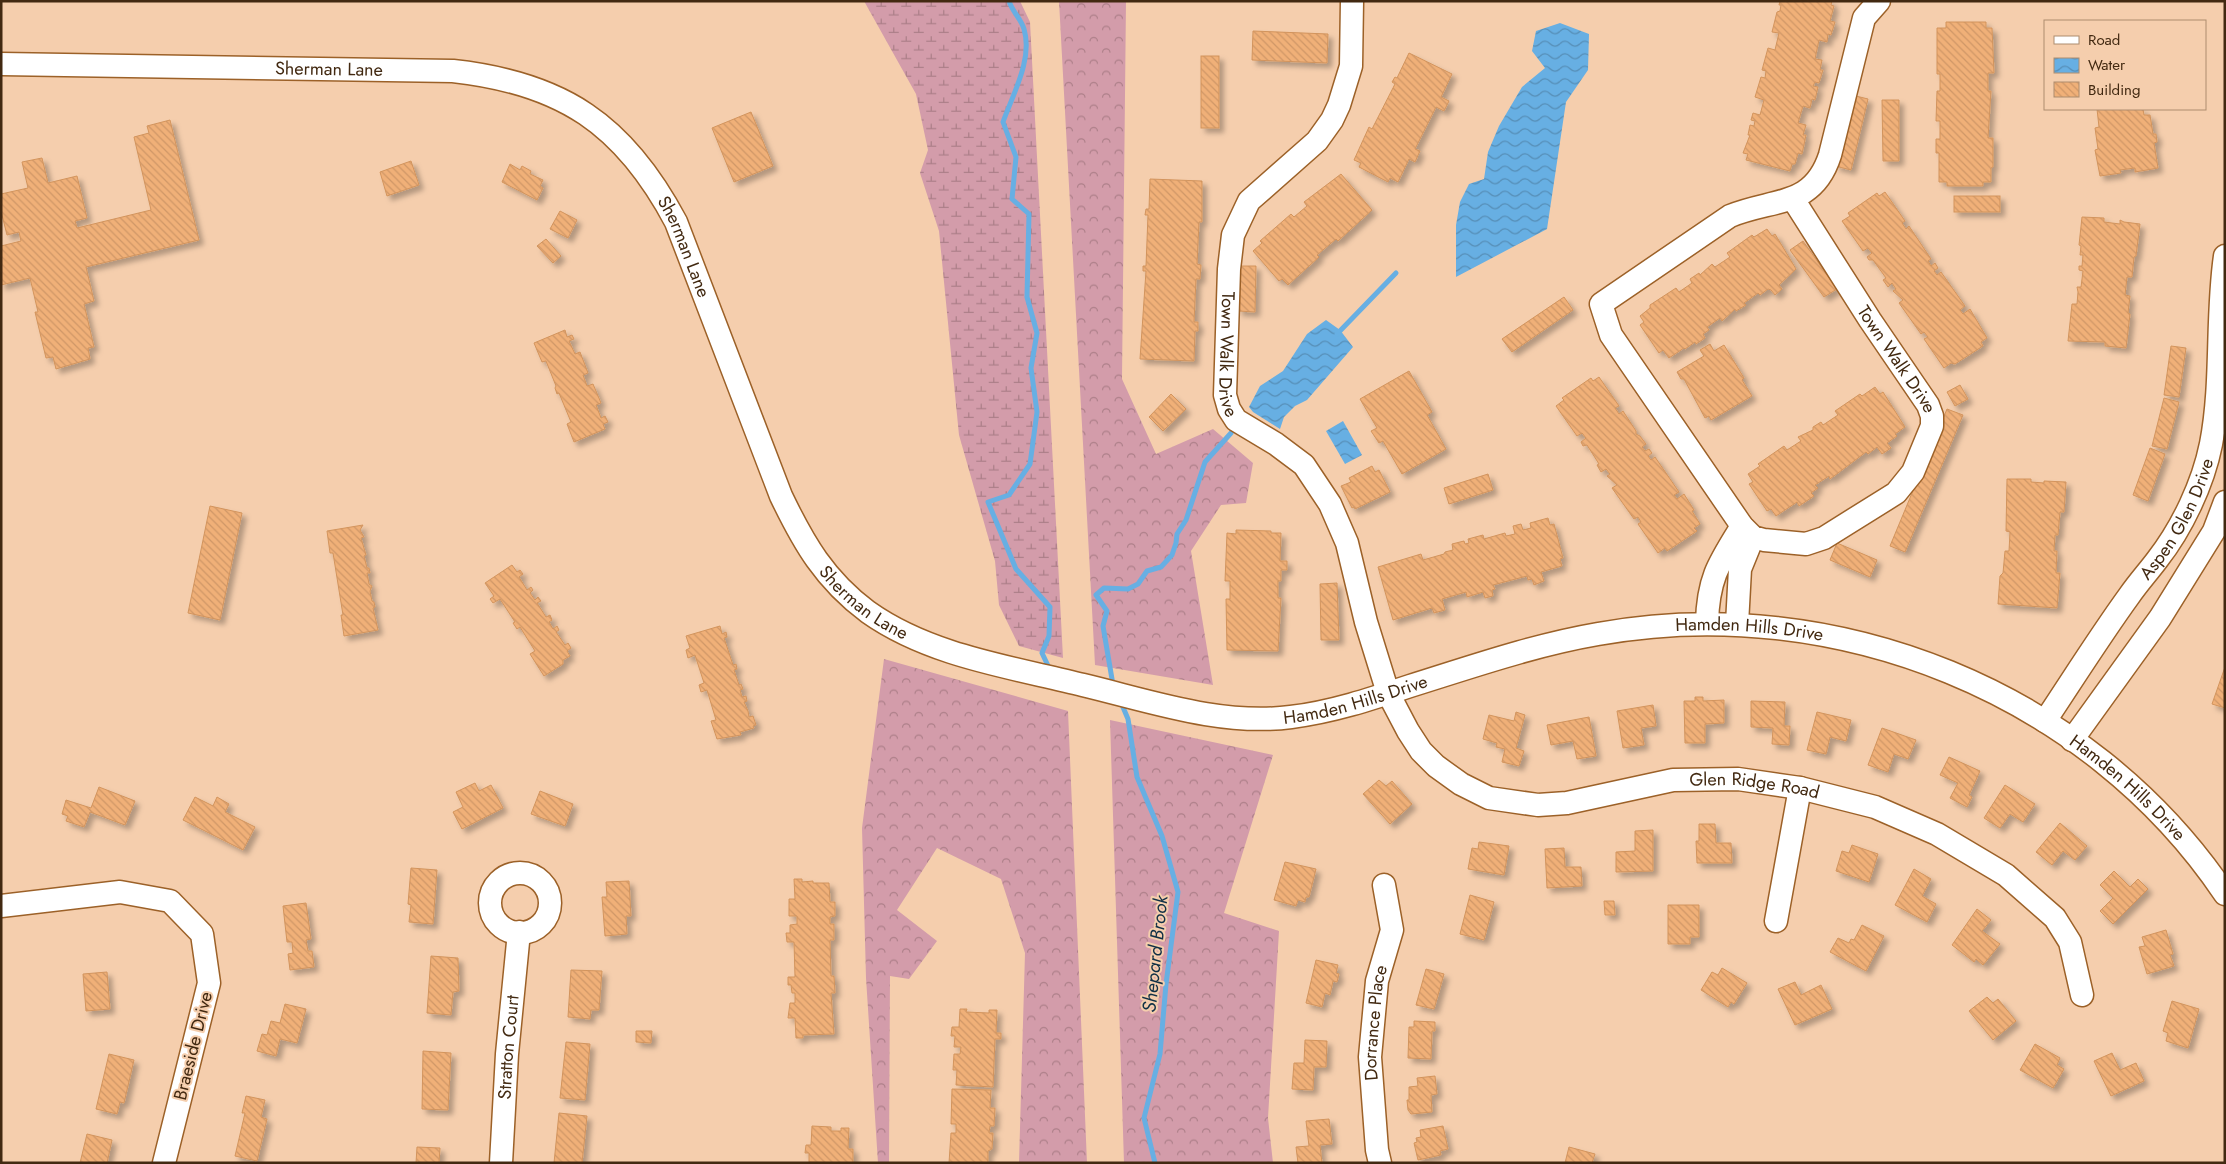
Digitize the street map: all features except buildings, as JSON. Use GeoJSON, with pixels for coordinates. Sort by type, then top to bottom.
{"type":"FeatureCollection","features":[{"type":"Feature","properties":{"kind":"street","name":"Town Walk Drive"},"geometry":{"type":"LineString","coordinates":[[1352,1],[1351,66],[1340,106],[1317,140],[1249,201],[1232,235],[1225,382],[1229,409],[1236,420],[1276,444],[1304,465],[1330,504],[1347,543],[1366,622],[1388,694]]}},
{"type":"Feature","properties":{"kind":"street"},"geometry":{"type":"LineString","coordinates":[[1737,624],[1740,569],[1748,531],[1611,335],[1602,304],[1730,216],[1749,209],[1793,199],[1808,191],[1825,172],[1864,18],[1879,1]]}},
{"type":"Feature","properties":{"kind":"street","name":"Sherman Lane"},"geometry":{"type":"LineString","coordinates":[[1,64],[453,71],[489,75],[549,93],[580,110],[620,142],[661,194],[676,222],[778,488],[801,537],[815,560],[830,578],[880,620],[926,643],[968,657],[1199,713]]}},
{"type":"Feature","properties":{"kind":"street","name":"Town Walk Drive"},"geometry":{"type":"LineString","coordinates":[[1748,531],[1764,540],[1806,544],[1824,538],[1896,493],[1913,472],[1932,426],[1932,416],[1928,405],[1870,320],[1793,199]]}},
{"type":"Feature","properties":{"kind":"street","name":"Aspen Glen Drive"},"geometry":{"type":"LineString","coordinates":[[2044,721],[2129,595],[2159,558],[2186,512],[2202,473],[2210,445],[2218,382],[2218,336],[2225,256]]}},
{"type":"Feature","properties":{"kind":"street"},"geometry":{"type":"LineString","coordinates":[[2072,740],[2160,618],[2214,531],[2225,502]]}},
{"type":"Feature","properties":{"kind":"street"},"geometry":{"type":"LineString","coordinates":[[1707,623],[1711,581],[1748,531]]}},
{"type":"Feature","properties":{"kind":"street","name":"Hamden Hills Drive"},"geometry":{"type":"LineString","coordinates":[[1199,713],[1241,719],[1285,718],[1336,709],[1491,661],[1579,638],[1652,626],[1707,623],[1806,631],[1845,638],[1897,652],[1949,670],[1989,689],[2044,721],[2072,740],[2129,785],[2190,848],[2225,894]]}},
{"type":"Feature","properties":{"kind":"street","name":"Glen Ridge Road"},"geometry":{"type":"LineString","coordinates":[[1388,694],[1408,731],[1421,750],[1436,766],[1461,784],[1489,798],[1506,802],[1538,805],[1567,803],[1673,780],[1738,779],[1800,788],[1875,807],[1937,834],[2006,875],[2056,918],[2070,942],[2082,995]]}},
{"type":"Feature","properties":{"kind":"street"},"geometry":{"type":"LineString","coordinates":[[1776,921],[1800,788]]}},
{"type":"Feature","properties":{"kind":"street","name":"Dorrance Place"},"geometry":{"type":"LineString","coordinates":[[1380,1163],[1377,1150],[1370,1057],[1378,981],[1392,930],[1384,884]]}},
{"type":"Feature","properties":{"kind":"street","name":"Braeside Drive"},"geometry":{"type":"LineString","coordinates":[[1,906],[120,892],[170,901],[202,934],[209,983],[164,1163]]}},
{"type":"Feature","properties":{"kind":"street","name":"Stratton Court"},"geometry":{"type":"LineString","coordinates":[[500,1163],[507,1054],[519,932]]}},
{"type":"Feature","properties":{"kind":"green space"},"geometry":{"type":"Polygon","coordinates":[[[864,1],[1020,1],[1030,22],[1063,658],[1019,646],[999,605],[995,561],[959,435],[939,231],[920,173],[928,150],[916,94],[864,1]]]}},
{"type":"Feature","properties":{"kind":"green space"},"geometry":{"type":"Polygon","coordinates":[[[1059,1],[1126,1],[1122,379],[1156,454],[1213,429],[1253,463],[1246,503],[1221,505],[1191,551],[1213,685],[1095,665],[1059,1]]]}},
{"type":"Feature","properties":{"kind":"green space"},"geometry":{"type":"Polygon","coordinates":[[[884,659],[1068,711],[1087,1163],[1019,1163],[1025,953],[1001,879],[937,848],[897,910],[937,941],[909,979],[890,976],[889,1163],[878,1163],[866,978],[862,828],[884,659]]]}},
{"type":"Feature","properties":{"kind":"green space"},"geometry":{"type":"Polygon","coordinates":[[[1110,720],[1273,755],[1224,913],[1279,931],[1268,1118],[1273,1163],[1124,1163],[1110,720]]]}},
{"type":"Feature","properties":{"kind":"water"},"geometry":{"type":"Polygon","coordinates":[[[1560,23],[1589,34],[1588,70],[1566,102],[1547,229],[1456,277],[1456,225],[1460,202],[1469,184],[1484,179],[1488,152],[1499,126],[1522,87],[1545,68],[1532,51],[1536,31],[1560,23]]]}},
{"type":"Feature","properties":{"kind":"water"},"geometry":{"type":"Polygon","coordinates":[[[1326,320],[1340,330],[1353,347],[1307,400],[1295,406],[1284,417],[1280,429],[1253,412],[1249,407],[1260,386],[1283,371],[1307,334],[1326,320]]]}},
{"type":"Feature","properties":{"kind":"water"},"geometry":{"type":"Polygon","coordinates":[[[1343,421],[1362,455],[1345,464],[1326,431],[1343,421]]]}},
{"type":"Feature","properties":{"kind":"waterway","name":"Shepard Brook"},"geometry":{"type":"LineString","coordinates":[[1009,1],[1023,25],[1026,40],[1026,52],[1021,76],[1003,122],[1016,157],[1012,199],[1029,214],[1027,297],[1037,333],[1031,368],[1037,412],[1030,464],[1009,495],[988,502],[1016,569],[1050,607],[1049,636],[1042,653],[1050,670]]}},
{"type":"Feature","properties":{"kind":"waterway"},"geometry":{"type":"LineString","coordinates":[[1337,334],[1396,273]]}},
{"type":"Feature","properties":{"kind":"waterway"},"geometry":{"type":"LineString","coordinates":[[1113,685],[1103,626],[1107,611],[1096,595],[1104,588],[1128,589],[1138,584],[1147,571],[1161,567],[1172,555],[1177,534],[1186,520],[1205,462],[1231,433]]}},
{"type":"Feature","properties":{"kind":"waterway","name":"Shepard Brook"},"geometry":{"type":"LineString","coordinates":[[1120,700],[1128,719],[1137,777],[1162,836],[1178,892],[1166,984],[1160,1054],[1144,1118],[1155,1163]]}}]}
